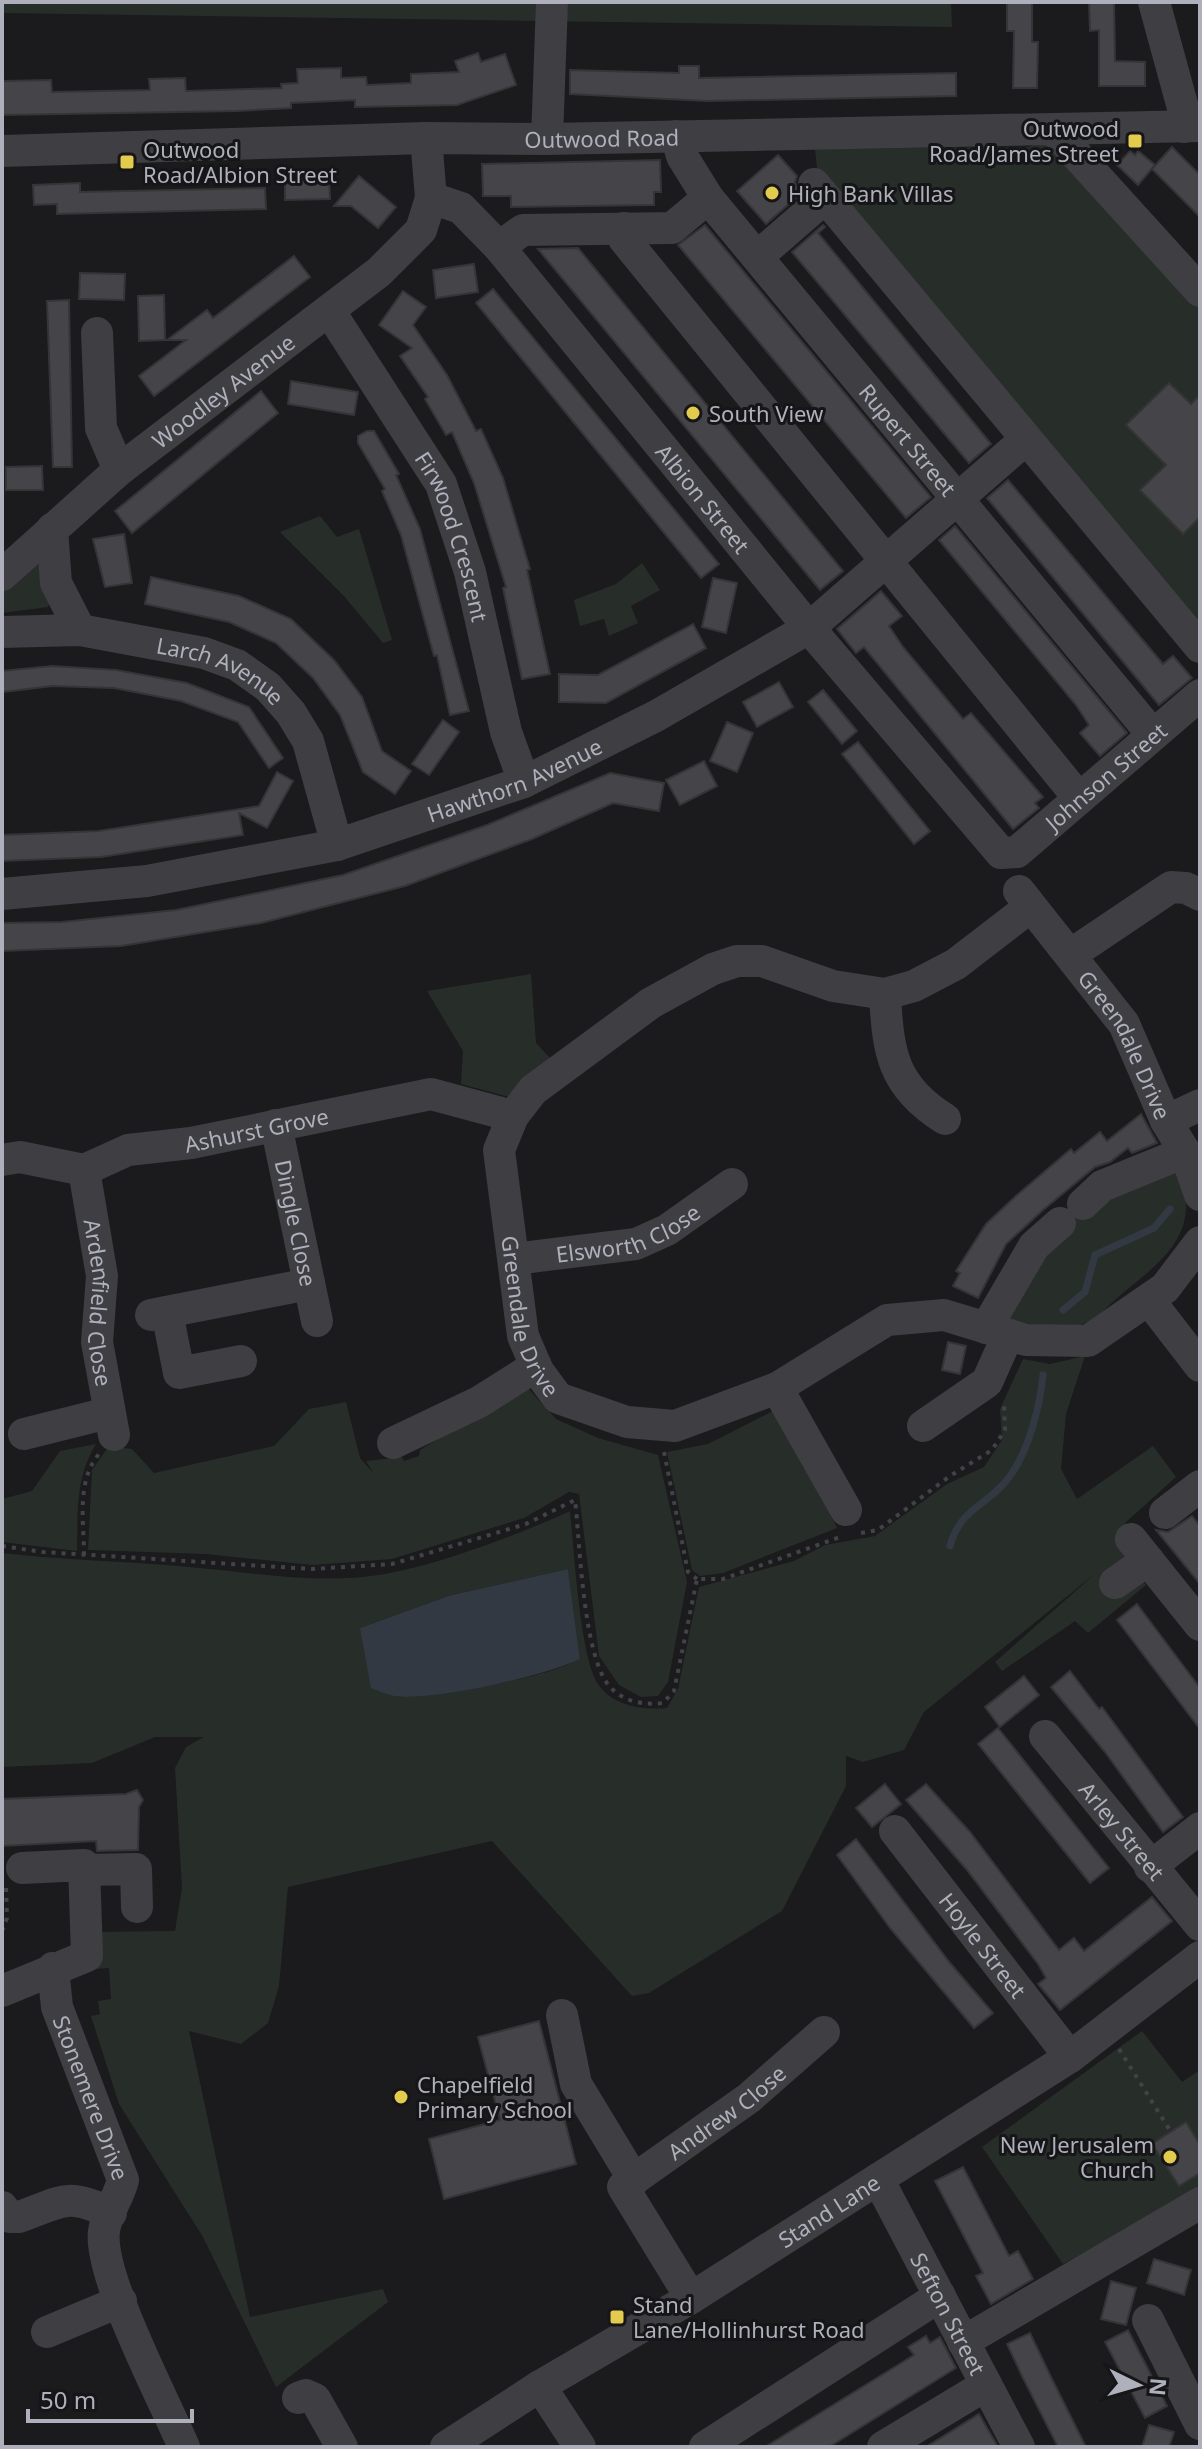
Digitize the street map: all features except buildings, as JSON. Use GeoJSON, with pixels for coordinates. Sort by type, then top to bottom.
{"type":"FeatureCollection","features":[{"type":"Feature","properties":{"kind":"street"},"geometry":{"type":"LineString","coordinates":[[547,139],[552,2]]}},
{"type":"Feature","properties":{"kind":"street"},"geometry":{"type":"LineString","coordinates":[[1154,2],[1183,108],[1192,126]]}},
{"type":"Feature","properties":{"kind":"street","name":"Outwood Road"},"geometry":{"type":"LineString","coordinates":[[2,151],[426,138],[547,139],[1192,126]]}},
{"type":"Feature","properties":{"kind":"street"},"geometry":{"type":"LineString","coordinates":[[1053,129],[1200,291]]}},
{"type":"Feature","properties":{"kind":"street","name":"Rupert Street"},"geometry":{"type":"LineString","coordinates":[[676,136],[682,156],[708,198],[1153,735]]}},
{"type":"Feature","properties":{"kind":"street"},"geometry":{"type":"LineString","coordinates":[[426,138],[431,198]]}},
{"type":"Feature","properties":{"kind":"street"},"geometry":{"type":"LineString","coordinates":[[757,257],[819,191],[1200,647]]}},
{"type":"Feature","properties":{"kind":"street","name":"Albion Street"},"geometry":{"type":"LineString","coordinates":[[431,198],[461,208],[499,247],[809,628],[994,847],[1009,855]]}},
{"type":"Feature","properties":{"kind":"street","name":"Woodley Avenue"},"geometry":{"type":"LineString","coordinates":[[2,575],[119,470],[330,312],[421,230],[431,198]]}},
{"type":"Feature","properties":{"kind":"street"},"geometry":{"type":"LineString","coordinates":[[499,247],[523,230],[672,228],[708,198]]}},
{"type":"Feature","properties":{"kind":"street"},"geometry":{"type":"LineString","coordinates":[[624,228],[624,239],[1078,797]]}},
{"type":"Feature","properties":{"kind":"street","name":"Firwood Crescent"},"geometry":{"type":"LineString","coordinates":[[330,312],[441,484],[470,572],[506,732],[524,782]]}},
{"type":"Feature","properties":{"kind":"street"},"geometry":{"type":"LineString","coordinates":[[97,333],[101,428],[119,470]]}},
{"type":"Feature","properties":{"kind":"street","name":"Hawthorn Avenue"},"geometry":{"type":"LineString","coordinates":[[2,894],[147,881],[337,845],[524,782],[656,716],[809,628],[1025,440]]}},
{"type":"Feature","properties":{"kind":"street"},"geometry":{"type":"LineString","coordinates":[[52,529],[56,583],[80,630]]}},
{"type":"Feature","properties":{"kind":"street","name":"Larch Avenue"},"geometry":{"type":"LineString","coordinates":[[2,632],[80,630],[204,653],[237,665],[268,687],[291,713],[308,741],[337,845]]}},
{"type":"Feature","properties":{"kind":"street","name":"Johnson Street"},"geometry":{"type":"LineString","coordinates":[[1009,855],[1017,852],[1200,695]]}},
{"type":"Feature","properties":{"kind":"street"},"geometry":{"type":"LineString","coordinates":[[1070,955],[1171,887],[1186,883]]}},
{"type":"Feature","properties":{"kind":"street","name":"Greendale Drive"},"geometry":{"type":"LineString","coordinates":[[1200,1195],[1185,1152],[1166,1121],[1124,1024],[1025,899],[945,970],[914,986],[885,994],[833,986],[762,961],[737,961],[713,969],[651,1003],[553,1072],[533,1090],[513,1116],[499,1150],[523,1336],[536,1366],[558,1398],[627,1422],[675,1426],[777,1388],[887,1320],[944,1315],[1026,1340],[1088,1341],[1165,1288],[1200,1242]]}},
{"type":"Feature","properties":{"kind":"street"},"geometry":{"type":"LineString","coordinates":[[885,994],[887,1034],[895,1068],[912,1096],[930,1116]]}},
{"type":"Feature","properties":{"kind":"street","name":"Ashurst Grove"},"geometry":{"type":"LineString","coordinates":[[84,1170],[128,1150],[191,1143],[431,1094],[513,1116]]}},
{"type":"Feature","properties":{"kind":"street"},"geometry":{"type":"LineString","coordinates":[[1166,1121],[1200,1105]]}},
{"type":"Feature","properties":{"kind":"street","name":"Dingle Close"},"geometry":{"type":"LineString","coordinates":[[276,1125],[317,1321]]}},
{"type":"Feature","properties":{"kind":"street"},"geometry":{"type":"LineString","coordinates":[[923,1426],[975,1394],[987,1382],[997,1331],[1034,1246],[1102,1186],[1185,1152]]}},
{"type":"Feature","properties":{"kind":"street"},"geometry":{"type":"LineString","coordinates":[[2,1160],[20,1157],[84,1170]]}},
{"type":"Feature","properties":{"kind":"street","name":"Ardenfield Close"},"geometry":{"type":"LineString","coordinates":[[84,1170],[102,1276],[97,1342],[111,1424]]}},
{"type":"Feature","properties":{"kind":"street","name":"Elsworth Close"},"geometry":{"type":"LineString","coordinates":[[514,1259],[636,1244],[667,1230],[737,1181]]}},
{"type":"Feature","properties":{"kind":"street"},"geometry":{"type":"LineString","coordinates":[[241,1361],[179,1373],[159,1314],[309,1284]]}},
{"type":"Feature","properties":{"kind":"street"},"geometry":{"type":"LineString","coordinates":[[1149,1300],[1200,1366]]}},
{"type":"Feature","properties":{"kind":"street"},"geometry":{"type":"LineString","coordinates":[[393,1443],[479,1402],[536,1366]]}},
{"type":"Feature","properties":{"kind":"street"},"geometry":{"type":"LineString","coordinates":[[777,1388],[846,1510]]}},
{"type":"Feature","properties":{"kind":"street"},"geometry":{"type":"LineString","coordinates":[[24,1434],[111,1424]]}},
{"type":"Feature","properties":{"kind":"street"},"geometry":{"type":"LineString","coordinates":[[1165,1513],[1200,1486]]}},
{"type":"Feature","properties":{"kind":"street"},"geometry":{"type":"LineString","coordinates":[[1115,1583],[1139,1550],[1200,1625]]}},
{"type":"Feature","properties":{"kind":"street","name":"Arley Street"},"geometry":{"type":"LineString","coordinates":[[1045,1736],[1200,1925]]}},
{"type":"Feature","properties":{"kind":"street"},"geometry":{"type":"LineString","coordinates":[[1150,1867],[1200,1828]]}},
{"type":"Feature","properties":{"kind":"street","name":"Hoyle Street"},"geometry":{"type":"LineString","coordinates":[[895,1831],[1070,2057]]}},
{"type":"Feature","properties":{"kind":"street"},"geometry":{"type":"LineString","coordinates":[[2,1991],[87,1956],[84,1865],[22,1868]]}},
{"type":"Feature","properties":{"kind":"street"},"geometry":{"type":"LineString","coordinates":[[84,1870],[136,1869],[137,1907]]}},
{"type":"Feature","properties":{"kind":"street","name":"Stand Lane"},"geometry":{"type":"LineString","coordinates":[[446,2447],[540,2386],[691,2298],[1070,2057],[1200,1957]]}},
{"type":"Feature","properties":{"kind":"street","name":"Stonemere Drive"},"geometry":{"type":"LineString","coordinates":[[53,1968],[57,2007],[123,2180],[104,2226],[105,2263],[184,2447]]}},
{"type":"Feature","properties":{"kind":"street"},"geometry":{"type":"LineString","coordinates":[[562,2015],[576,2084],[691,2298]]}},
{"type":"Feature","properties":{"kind":"street","name":"Andrew Close"},"geometry":{"type":"LineString","coordinates":[[628,2183],[749,2098],[824,2032]]}},
{"type":"Feature","properties":{"kind":"street","name":"Sefton Street"},"geometry":{"type":"LineString","coordinates":[[878,2179],[1019,2447]]}},
{"type":"Feature","properties":{"kind":"street"},"geometry":{"type":"LineString","coordinates":[[2,2207],[10,2217],[19,2217],[80,2199],[111,2213]]}},
{"type":"Feature","properties":{"kind":"street"},"geometry":{"type":"LineString","coordinates":[[963,2342],[1200,2203]]}},
{"type":"Feature","properties":{"kind":"street"},"geometry":{"type":"LineString","coordinates":[[705,2447],[940,2296]]}},
{"type":"Feature","properties":{"kind":"street"},"geometry":{"type":"LineString","coordinates":[[47,2332],[121,2301]]}},
{"type":"Feature","properties":{"kind":"street"},"geometry":{"type":"LineString","coordinates":[[1148,2320],[1200,2424]]}},
{"type":"Feature","properties":{"kind":"street"},"geometry":{"type":"LineString","coordinates":[[883,2447],[986,2385]]}},
{"type":"Feature","properties":{"kind":"street"},"geometry":{"type":"LineString","coordinates":[[540,2386],[580,2447]]}},
{"type":"Feature","properties":{"kind":"street"},"geometry":{"type":"LineString","coordinates":[[298,2398],[306,2395],[315,2399],[342,2447]]}},
{"type":"Feature","properties":{"kind":"path"},"geometry":{"type":"LineString","coordinates":[[659,1425],[688,1572],[697,1579],[723,1579],[828,1539],[878,1530],[950,1476],[992,1450],[1005,1430],[1003,1392]]}},
{"type":"Feature","properties":{"kind":"path"},"geometry":{"type":"LineString","coordinates":[[84,1555],[87,1470],[111,1424]]}},
{"type":"Feature","properties":{"kind":"path"},"geometry":{"type":"LineString","coordinates":[[2,1546],[84,1555],[312,1569],[392,1564],[526,1524],[575,1500],[593,1656],[610,1688],[643,1705],[663,1703],[674,1691],[697,1579]]}},
{"type":"Feature","properties":{"kind":"path"},"geometry":{"type":"LineString","coordinates":[[2,1931],[7,1918],[4,1892],[12,1872],[22,1868]]}},
{"type":"Feature","properties":{"kind":"path"},"geometry":{"type":"LineString","coordinates":[[1107,2029],[1171,2132]]}},
{"type":"Feature","properties":{"kind":"shaded area"},"geometry":{"type":"Polygon","coordinates":[[[2,2],[951,2],[952,27],[2,13],[2,2]]]}},
{"type":"Feature","properties":{"kind":"shaded area"},"geometry":{"type":"Polygon","coordinates":[[[1042,143],[1056,146],[1200,298],[1200,395],[1191,404],[1169,383],[1127,425],[1177,476],[1173,480],[1161,469],[1140,490],[1183,533],[1200,517],[1200,638],[818,177],[815,149],[1028,147],[1042,143]]]}},
{"type":"Feature","properties":{"kind":"shaded area"},"geometry":{"type":"Polygon","coordinates":[[[320,516],[337,537],[359,529],[392,640],[383,643],[344,596],[280,532],[320,516]]]}},
{"type":"Feature","properties":{"kind":"shaded area"},"geometry":{"type":"Polygon","coordinates":[[[31,560],[41,565],[50,603],[48,607],[2,613],[2,584],[31,560]]]}},
{"type":"Feature","properties":{"kind":"shaded area"},"geometry":{"type":"Polygon","coordinates":[[[642,563],[660,590],[631,606],[638,623],[609,636],[604,619],[580,626],[574,600],[616,584],[642,563]]]}},
{"type":"Feature","properties":{"kind":"shaded area"},"geometry":{"type":"Polygon","coordinates":[[[531,974],[536,1043],[551,1059],[509,1097],[461,1084],[463,1051],[427,991],[531,974]]]}},
{"type":"Feature","properties":{"kind":"shaded area"},"geometry":{"type":"Polygon","coordinates":[[[1179,1169],[1185,1190],[1183,1225],[1177,1240],[1155,1266],[1085,1323],[1066,1328],[1046,1327],[1006,1318],[1058,1231],[1127,1187],[1179,1169]]]}},
{"type":"Feature","properties":{"kind":"shaded area"},"geometry":{"type":"Polygon","coordinates":[[[1085,1356],[1066,1414],[1061,1469],[1077,1499],[1153,1446],[1176,1477],[1125,1523],[1121,1552],[1146,1585],[1088,1633],[1075,1621],[1002,1671],[995,1662],[1096,1573],[924,1712],[904,1750],[863,1762],[846,1756],[846,1786],[782,1911],[649,1993],[632,1996],[492,1841],[288,1887],[279,1986],[268,2023],[241,2044],[189,2031],[250,2317],[383,2289],[388,2302],[276,2387],[203,2237],[119,2104],[91,2016],[100,2014],[98,2001],[111,1999],[109,1968],[96,1969],[96,1932],[175,1931],[182,1888],[175,1768],[186,1747],[204,1737],[155,1737],[92,1763],[2,1767],[2,1553],[334,1579],[385,1574],[454,1556],[570,1511],[583,1630],[593,1674],[607,1694],[622,1703],[640,1708],[667,1708],[678,1689],[699,1587],[794,1561],[825,1545],[875,1536],[947,1484],[984,1467],[1002,1440],[1000,1409],[1023,1359],[1050,1364],[1085,1356]],[[568,1569],[448,1596],[360,1628],[395,1696],[514,1680],[580,1659],[568,1569]]]}},
{"type":"Feature","properties":{"kind":"shaded area"},"geometry":{"type":"Polygon","coordinates":[[[526,1386],[556,1419],[598,1438],[658,1455],[687,1582],[668,1682],[658,1696],[641,1697],[619,1685],[599,1656],[579,1494],[569,1492],[524,1518],[392,1559],[313,1565],[206,1554],[88,1550],[92,1470],[109,1446],[132,1449],[154,1473],[274,1446],[309,1409],[346,1402],[360,1458],[374,1474],[366,1461],[402,1457],[404,1461],[419,1456],[420,1450],[526,1386]]]}},
{"type":"Feature","properties":{"kind":"shaded area"},"geometry":{"type":"Polygon","coordinates":[[[777,1409],[837,1528],[723,1573],[700,1576],[692,1570],[667,1452],[708,1444],[777,1409]]]}},
{"type":"Feature","properties":{"kind":"shaded area"},"geometry":{"type":"Polygon","coordinates":[[[96,1444],[81,1483],[77,1551],[2,1542],[2,1499],[32,1491],[60,1451],[96,1444]]]}},
{"type":"Feature","properties":{"kind":"shaded area"},"geometry":{"type":"Polygon","coordinates":[[[568,1569],[580,1659],[516,1679],[435,1695],[395,1696],[371,1688],[360,1628],[448,1596],[568,1569]]]}},
{"type":"Feature","properties":{"kind":"shaded area"},"geometry":{"type":"Polygon","coordinates":[[[1142,2031],[1182,2082],[1200,2070],[1200,2191],[1063,2264],[982,2147],[1142,2031]]]}},
{"type":"Feature","properties":{"kind":"waterway"},"geometry":{"type":"LineString","coordinates":[[1063,1310],[1085,1292],[1095,1255],[1154,1228],[1170,1209]]}},
{"type":"Feature","properties":{"kind":"waterway"},"geometry":{"type":"LineString","coordinates":[[950,1546],[961,1522],[1002,1486],[1023,1454],[1043,1375]]}},
{"type":"Feature","properties":{"kind":"place","name":"Outwood Road/James Street"},"geometry":{"type":"Point","coordinates":[1135,141]}},
{"type":"Feature","properties":{"kind":"place","name":"Outwood Road/Albion Street"},"geometry":{"type":"Point","coordinates":[127,162]}},
{"type":"Feature","properties":{"kind":"place","name":"High Bank Villas"},"geometry":{"type":"Point","coordinates":[772,193]}},
{"type":"Feature","properties":{"kind":"place","name":"South View"},"geometry":{"type":"Point","coordinates":[693,413]}},
{"type":"Feature","properties":{"kind":"place","name":"Chapelfield Primary School"},"geometry":{"type":"Point","coordinates":[401,2097]}},
{"type":"Feature","properties":{"kind":"place","name":"New Jerusalem Church"},"geometry":{"type":"Point","coordinates":[1170,2157]}},
{"type":"Feature","properties":{"kind":"place","name":"Stand Lane/Hollinhurst Road"},"geometry":{"type":"Point","coordinates":[617,2317]}}]}
